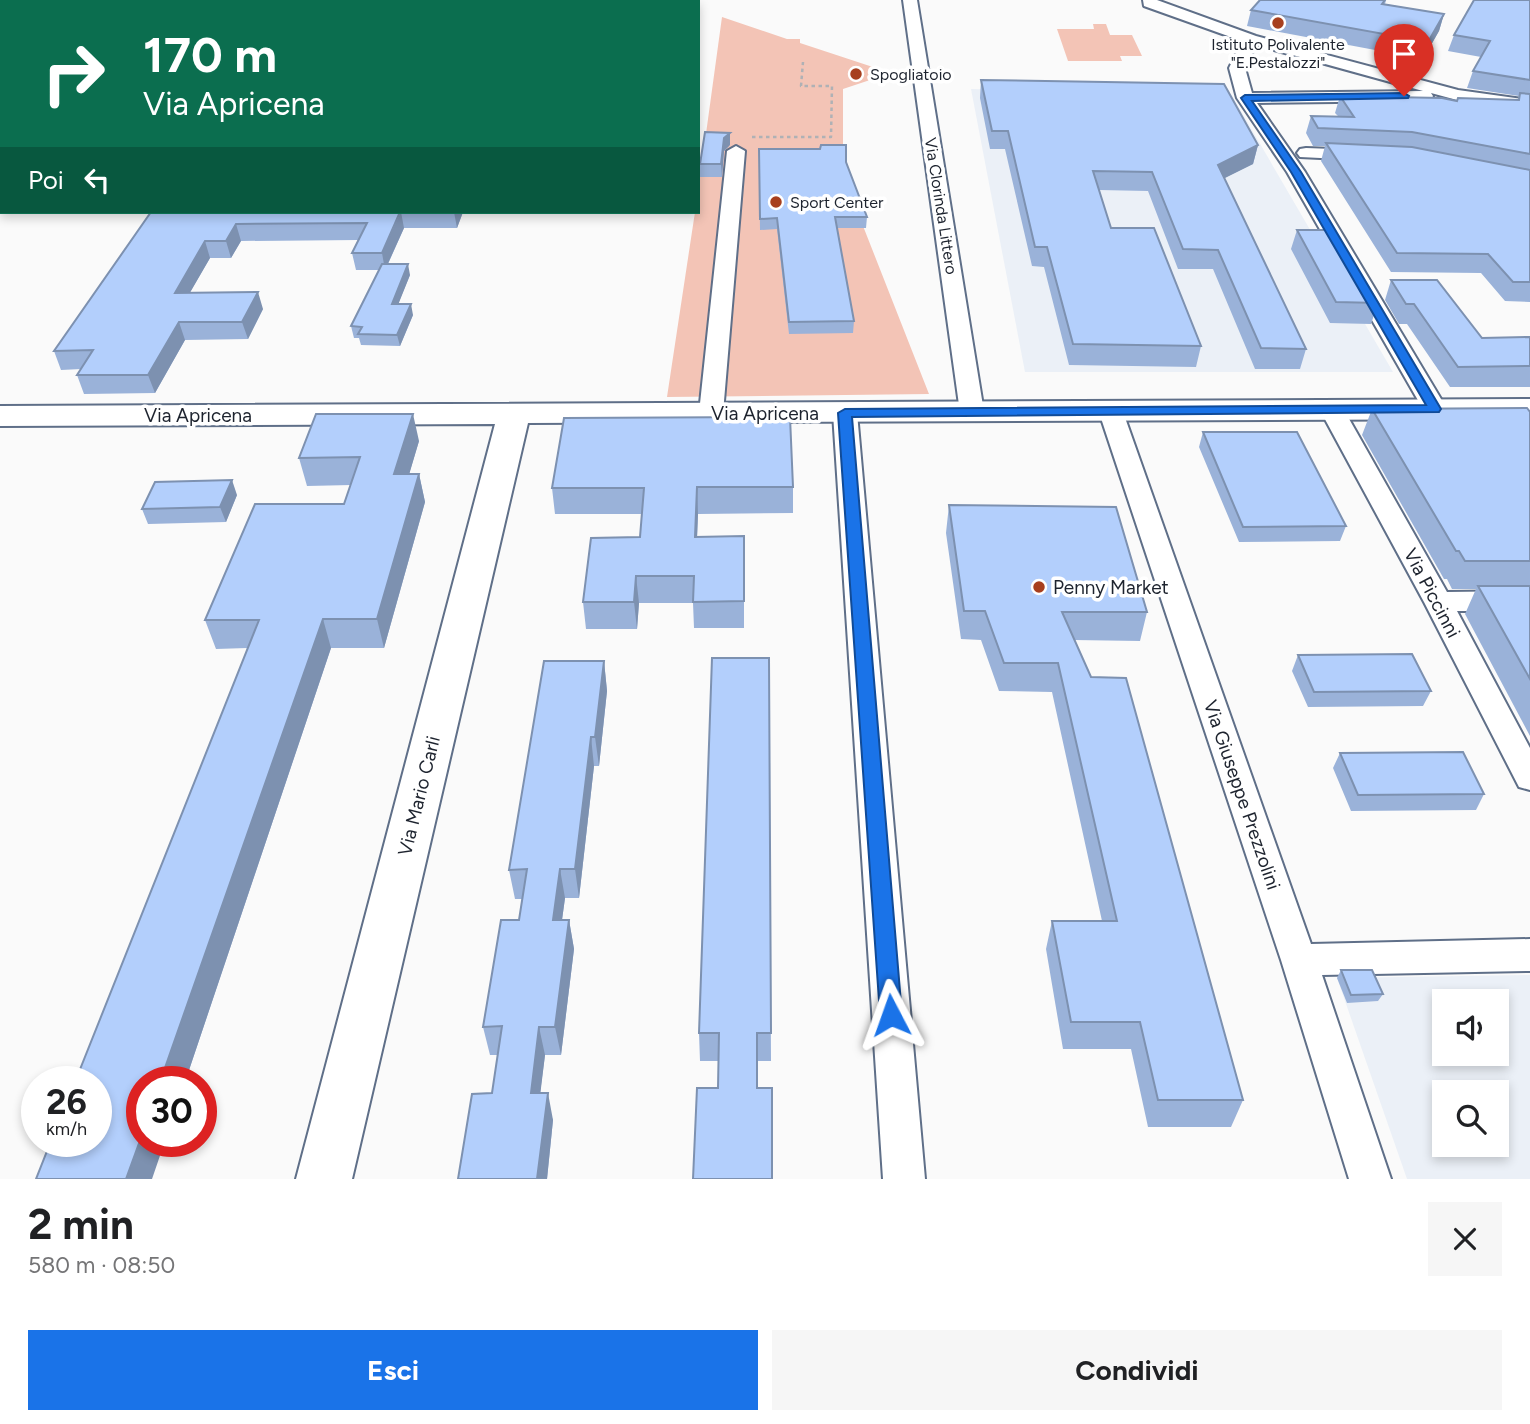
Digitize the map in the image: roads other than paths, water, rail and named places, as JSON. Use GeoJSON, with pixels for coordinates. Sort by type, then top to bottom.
{"type":"FeatureCollection","features":[{"type":"Feature","properties":{"kind":"main road","name":"Via Apricena"},"geometry":{"type":"LineString","coordinates":[[0,416],[1435,409],[1524,418]]}},
{"type":"Feature","properties":{"kind":"main road","name":"Via Mario Carli"},"geometry":{"type":"LineString","coordinates":[[324,1179],[514,414]]}},
{"type":"Feature","properties":{"kind":"street","name":"Via Clorinda Littero"},"geometry":{"type":"LineString","coordinates":[[910,0],[972,412]]}},
{"type":"Feature","properties":{"kind":"street"},"geometry":{"type":"LineString","coordinates":[[1149,1],[1251,39],[1458,96]]}},
{"type":"Feature","properties":{"kind":"street"},"geometry":{"type":"LineString","coordinates":[[1251,39],[1237,68],[1245,98],[1296,172],[1435,409]]}},
{"type":"Feature","properties":{"kind":"street"},"geometry":{"type":"LineString","coordinates":[[1245,98],[1458,96],[1530,105]]}},
{"type":"Feature","properties":{"kind":"street"},"geometry":{"type":"LineString","coordinates":[[711,413],[736,151]]}},
{"type":"Feature","properties":{"kind":"street"},"geometry":{"type":"LineString","coordinates":[[1306,153],[1381,156]]}},
{"type":"Feature","properties":{"kind":"street","name":"Via Piccinni"},"geometry":{"type":"LineString","coordinates":[[1332,410],[1438,602],[1530,778]]}},
{"type":"Feature","properties":{"kind":"street","name":"Via Giuseppe Prezzolini"},"geometry":{"type":"LineString","coordinates":[[1111,412],[1299,960],[1370,1179]]}},
{"type":"Feature","properties":{"kind":"street"},"geometry":{"type":"LineString","coordinates":[[845,413],[904,1179]]}},
{"type":"Feature","properties":{"kind":"street"},"geometry":{"type":"LineString","coordinates":[[1438,602],[1530,601]]}},
{"type":"Feature","properties":{"kind":"street"},"geometry":{"type":"LineString","coordinates":[[1299,960],[1530,955]]}},
{"type":"Feature","properties":{"kind":"place","name":"Istituto Polivalente \"E.Pestalozzi\""},"geometry":{"type":"Point","coordinates":[1278,23]}},
{"type":"Feature","properties":{"kind":"place","name":"Spogliatoio"},"geometry":{"type":"Point","coordinates":[856,74]}},
{"type":"Feature","properties":{"kind":"place","name":"Sport Center"},"geometry":{"type":"Point","coordinates":[776,202]}},
{"type":"Feature","properties":{"kind":"place","name":"Penny Market"},"geometry":{"type":"Point","coordinates":[1039,587]}}]}
